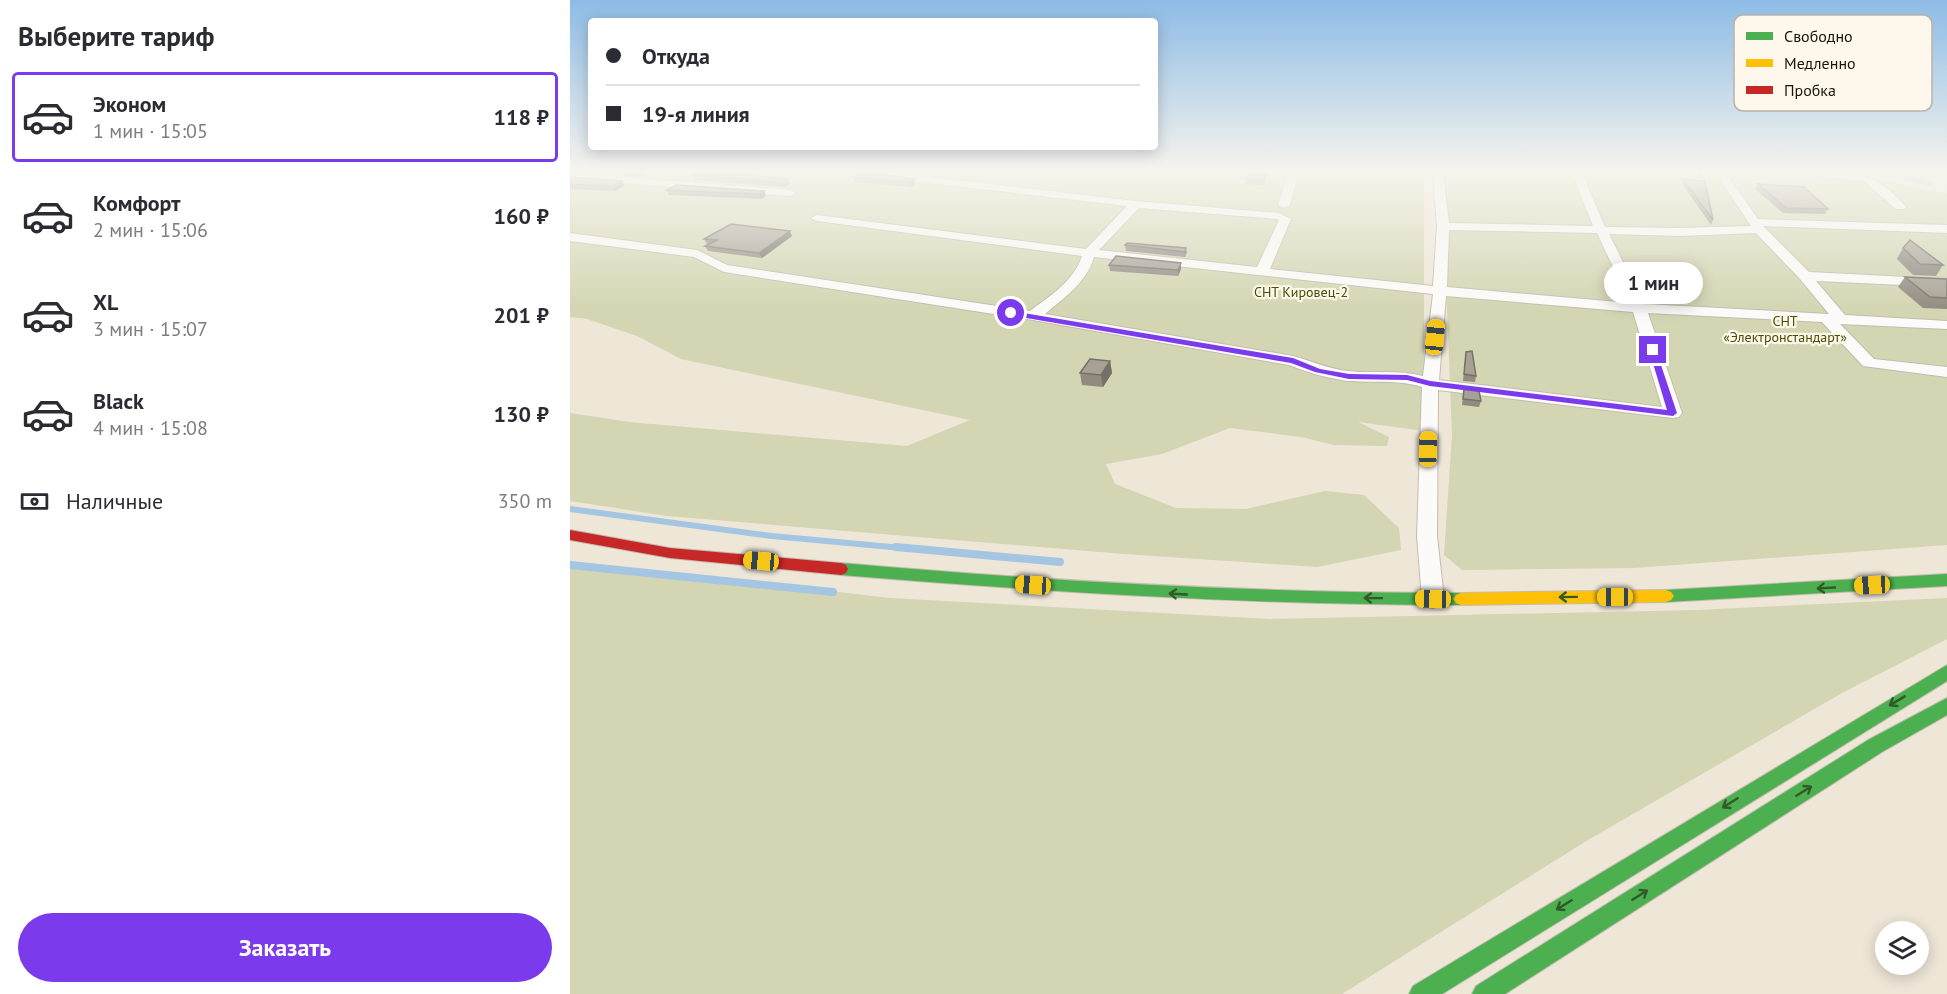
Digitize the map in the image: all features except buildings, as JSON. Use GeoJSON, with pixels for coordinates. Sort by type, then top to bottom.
{"type":"FeatureCollection","features":[{"type":"Feature","properties":{"kind":"main road"},"geometry":{"type":"LineString","coordinates":[[570,535],[670,553],[1011,584],[1229,597],[1433,599],[1683,596],[1947,580]]}},
{"type":"Feature","properties":{"kind":"main road"},"geometry":{"type":"LineString","coordinates":[[1421,994],[1947,672]]}},
{"type":"Feature","properties":{"kind":"main road"},"geometry":{"type":"LineString","coordinates":[[1484,994],[1875,746],[1947,706]]}},
{"type":"Feature","properties":{"kind":"street"},"geometry":{"type":"LineString","coordinates":[[827,219],[1089,254],[1440,291],[1639,308],[1947,326]]}},
{"type":"Feature","properties":{"kind":"street"},"geometry":{"type":"LineString","coordinates":[[1033,316],[1061,294],[1084,270],[1089,254],[1122,219]]}},
{"type":"Feature","properties":{"kind":"street"},"geometry":{"type":"LineString","coordinates":[[1262,271],[1285,219]]}},
{"type":"Feature","properties":{"kind":"street"},"geometry":{"type":"LineString","coordinates":[[1433,599],[1427,536],[1430,384],[1440,291],[1442,219]]}},
{"type":"Feature","properties":{"kind":"street"},"geometry":{"type":"LineString","coordinates":[[570,237],[697,254],[724,268],[1033,316],[1293,361],[1318,371],[1349,376],[1407,377],[1430,384],[1673,413],[1639,308],[1597,219]]}},
{"type":"Feature","properties":{"kind":"street"},"geometry":{"type":"LineString","coordinates":[[1753,219],[1805,276],[1834,320],[1869,363],[1947,372]]}},
{"type":"Feature","properties":{"kind":"street"},"geometry":{"type":"LineString","coordinates":[[1443,226],[1680,232],[1758,226],[1947,229]]}},
{"type":"Feature","properties":{"kind":"street"},"geometry":{"type":"LineString","coordinates":[[1805,276],[1947,283]]}},
{"type":"Feature","properties":{"kind":"green space","name":"СНТ Кировец-2"},"geometry":{"type":"Polygon","coordinates":[[[570,219],[1424,219],[1424,431],[1358,422],[1389,437],[1387,446],[1334,445],[1301,437],[1230,428],[1162,454],[1106,464],[1115,484],[1176,508],[1246,509],[1325,491],[1364,495],[1399,528],[1401,550],[1317,567],[1124,554],[667,516],[570,501],[570,413],[629,422],[907,446],[970,420],[681,359],[637,336],[587,319],[570,317],[570,219]]]}},
{"type":"Feature","properties":{"kind":"green space","name":"СНТ «Электронстандарт»"},"geometry":{"type":"Polygon","coordinates":[[[1443,219],[1947,219],[1947,545],[1634,568],[1462,570],[1444,555],[1452,435],[1443,219]]]}},
{"type":"Feature","properties":{"kind":"green space"},"geometry":{"type":"Polygon","coordinates":[[[570,561],[890,598],[1270,619],[1697,610],[1947,598],[1947,639],[1842,693],[1588,840],[1342,994],[570,994],[570,561]]]}},
{"type":"Feature","properties":{"kind":"waterway"},"geometry":{"type":"LineString","coordinates":[[570,509],[772,536],[913,549]]}},
{"type":"Feature","properties":{"kind":"waterway"},"geometry":{"type":"LineString","coordinates":[[896,547],[1060,562]]}},
{"type":"Feature","properties":{"kind":"waterway"},"geometry":{"type":"LineString","coordinates":[[570,565],[833,592]]}},
{"type":"Feature","properties":{"kind":"traffic: fast"},"geometry":{"type":"LineString","coordinates":[[841,569],[1151,592],[1306,598],[1461,599]]}},
{"type":"Feature","properties":{"kind":"traffic: fast"},"geometry":{"type":"LineString","coordinates":[[1666,596],[1947,580]]}},
{"type":"Feature","properties":{"kind":"traffic: fast"},"geometry":{"type":"LineString","coordinates":[[1421,994],[1947,672]]}},
{"type":"Feature","properties":{"kind":"traffic: fast"},"geometry":{"type":"LineString","coordinates":[[1484,994],[1875,746],[1947,706]]}},
{"type":"Feature","properties":{"kind":"traffic: slow"},"geometry":{"type":"LineString","coordinates":[[1461,599],[1666,596]]}},
{"type":"Feature","properties":{"kind":"traffic: jam"},"geometry":{"type":"LineString","coordinates":[[570,535],[670,553],[841,569]]}},
{"type":"Feature","properties":{"kind":"route"},"geometry":{"type":"LineString","coordinates":[[1011,313],[1293,361],[1318,371],[1349,376],[1407,377],[1430,384],[1673,413],[1653,350]]}}]}
